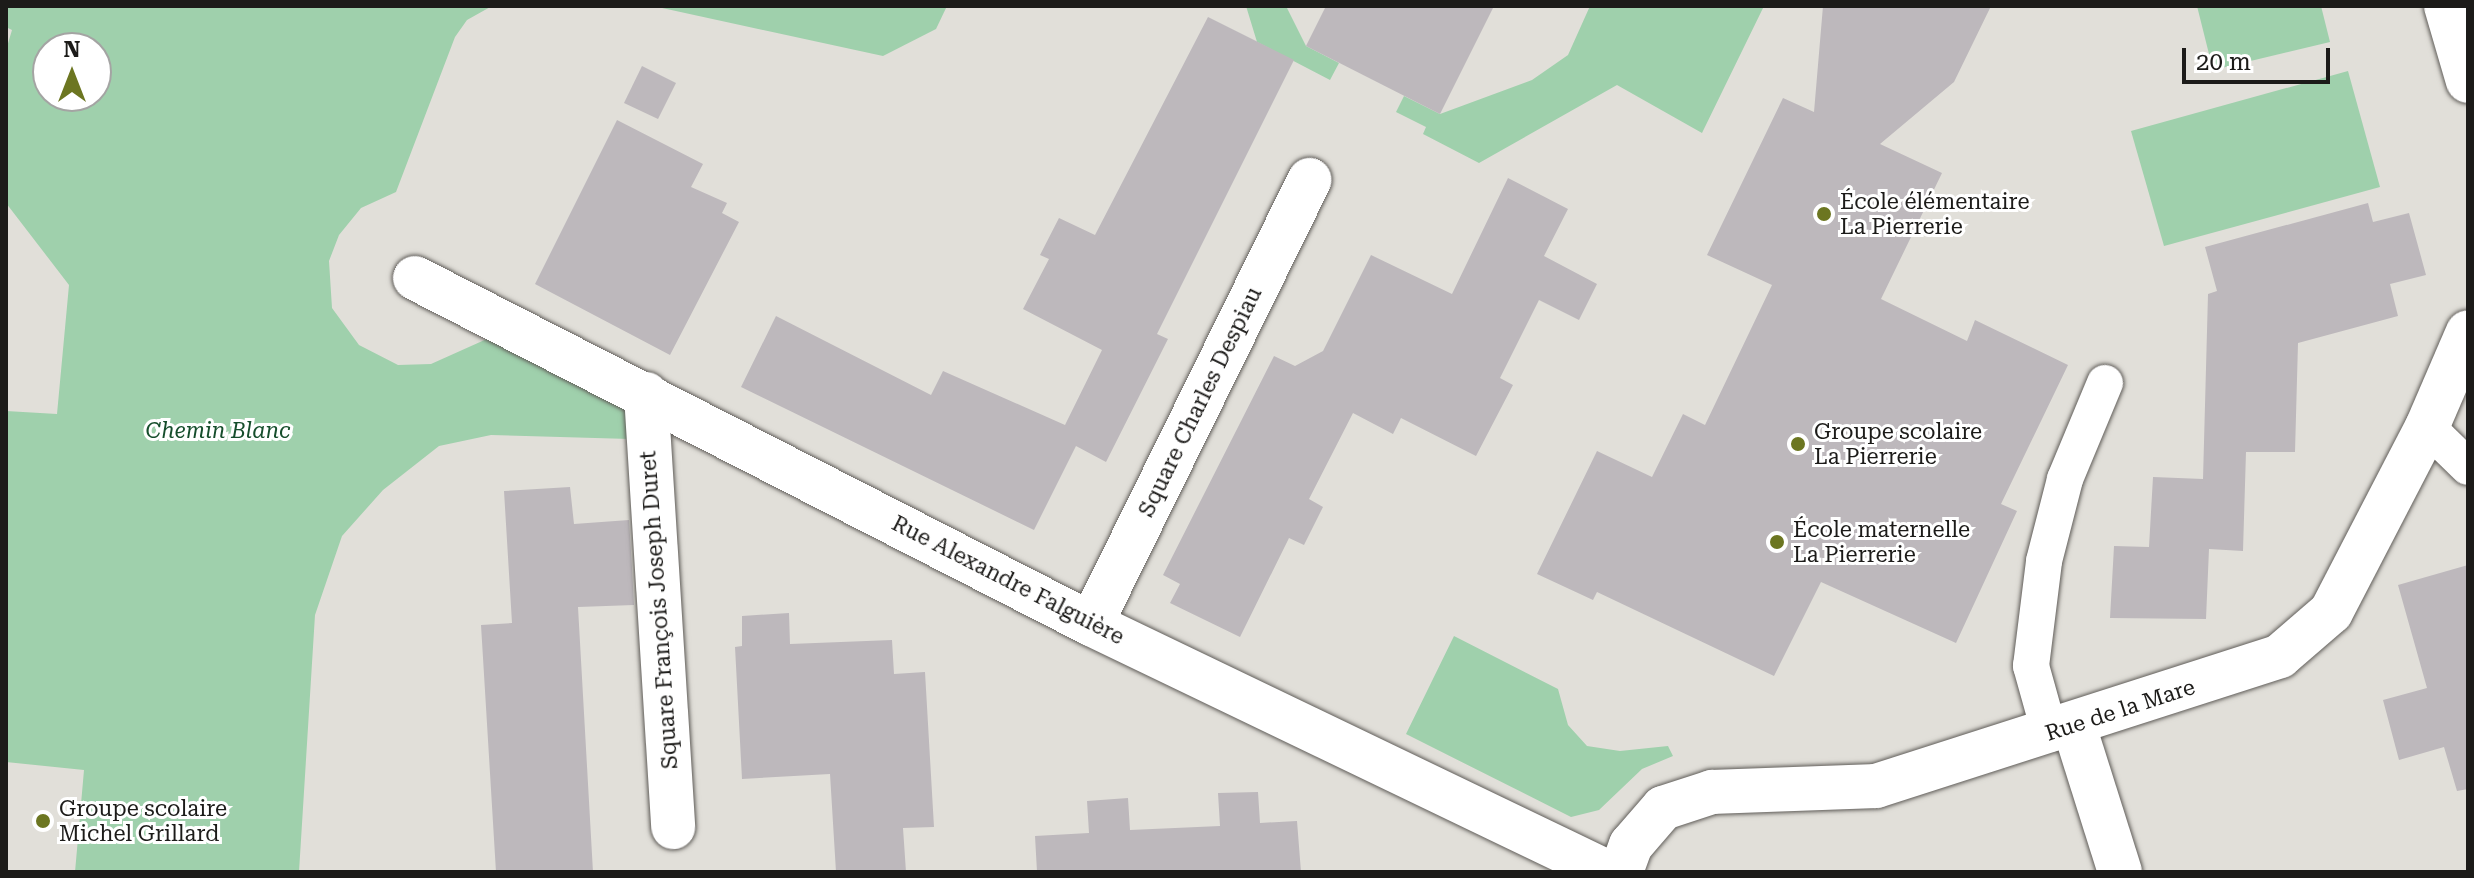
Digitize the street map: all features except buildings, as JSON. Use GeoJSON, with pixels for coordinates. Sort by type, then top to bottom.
{"type":"FeatureCollection","features":[{"type":"Feature","properties":{"kind":"street"},"geometry":{"type":"LineString","coordinates":[[2446,6],[2468,81]]}},
{"type":"Feature","properties":{"kind":"street","name":"Square Charles Despiau"},"geometry":{"type":"LineString","coordinates":[[1091,624],[1309,180]]}},
{"type":"Feature","properties":{"kind":"street","name":"Rue Alexandre Falguière"},"geometry":{"type":"LineString","coordinates":[[415,278],[1091,624],[1607,872]]}},
{"type":"Feature","properties":{"kind":"street","name":"Rue de la Mare"},"geometry":{"type":"LineString","coordinates":[[1621,872],[1631,845],[1663,808],[1712,792],[1876,786],[2062,730],[2280,656],[2309,636],[2331,612],[2427,427],[2468,332]]}},
{"type":"Feature","properties":{"kind":"street"},"geometry":{"type":"LineString","coordinates":[[2105,383],[2065,479],[2044,561],[2031,666],[2062,730],[2120,872]]}},
{"type":"Feature","properties":{"kind":"street","name":"Square François Joseph Duret"},"geometry":{"type":"LineString","coordinates":[[646,394],[673,827]]}},
{"type":"Feature","properties":{"kind":"street"},"geometry":{"type":"LineString","coordinates":[[2427,427],[2468,467]]}},
{"type":"Feature","properties":{"kind":"green space","name":"Chemin Blanc"},"geometry":{"type":"Polygon","coordinates":[[[6,6],[492,6],[467,20],[455,37],[396,192],[361,208],[339,235],[329,261],[332,308],[359,345],[398,365],[431,364],[489,338],[617,399],[628,414],[630,439],[491,435],[439,446],[383,490],[342,536],[315,615],[299,872],[75,872],[84,770],[6,762],[6,411],[57,414],[69,285],[6,203],[6,50],[12,30],[6,27],[6,6]]]}},
{"type":"Feature","properties":{"kind":"green space"},"geometry":{"type":"Polygon","coordinates":[[[653,6],[947,6],[936,29],[883,56],[653,6]]]}},
{"type":"Feature","properties":{"kind":"green space"},"geometry":{"type":"Polygon","coordinates":[[[1246,6],[1286,6],[1306,46],[1339,63],[1330,80],[1257,42],[1246,6]]]}},
{"type":"Feature","properties":{"kind":"green space"},"geometry":{"type":"Polygon","coordinates":[[[1590,6],[1764,6],[1702,133],[1617,85],[1479,163],[1423,134],[1426,127],[1396,112],[1404,96],[1440,114],[1532,80],[1568,55],[1590,6]]]}},
{"type":"Feature","properties":{"kind":"green space"},"geometry":{"type":"Polygon","coordinates":[[[2197,6],[2321,6],[2330,42],[2213,70],[2197,6]]]}},
{"type":"Feature","properties":{"kind":"green space"},"geometry":{"type":"Polygon","coordinates":[[[2348,71],[2380,187],[2164,246],[2131,131],[2348,71]]]}},
{"type":"Feature","properties":{"kind":"green space"},"geometry":{"type":"Polygon","coordinates":[[[1454,636],[1558,689],[1568,725],[1587,746],[1620,751],[1668,746],[1673,756],[1642,769],[1599,810],[1571,817],[1406,734],[1454,636]]]}},
{"type":"Feature","properties":{"kind":"place","name":"École élémentaire La Pierrerie"},"geometry":{"type":"Point","coordinates":[1824,214]}},
{"type":"Feature","properties":{"kind":"place","name":"Groupe scolaire La Pierrerie"},"geometry":{"type":"Point","coordinates":[1798,444]}},
{"type":"Feature","properties":{"kind":"place","name":"École maternelle La Pierrerie"},"geometry":{"type":"Point","coordinates":[1777,542]}},
{"type":"Feature","properties":{"kind":"place","name":"Groupe scolaire Michel Grillard"},"geometry":{"type":"Point","coordinates":[43,821]}}]}
